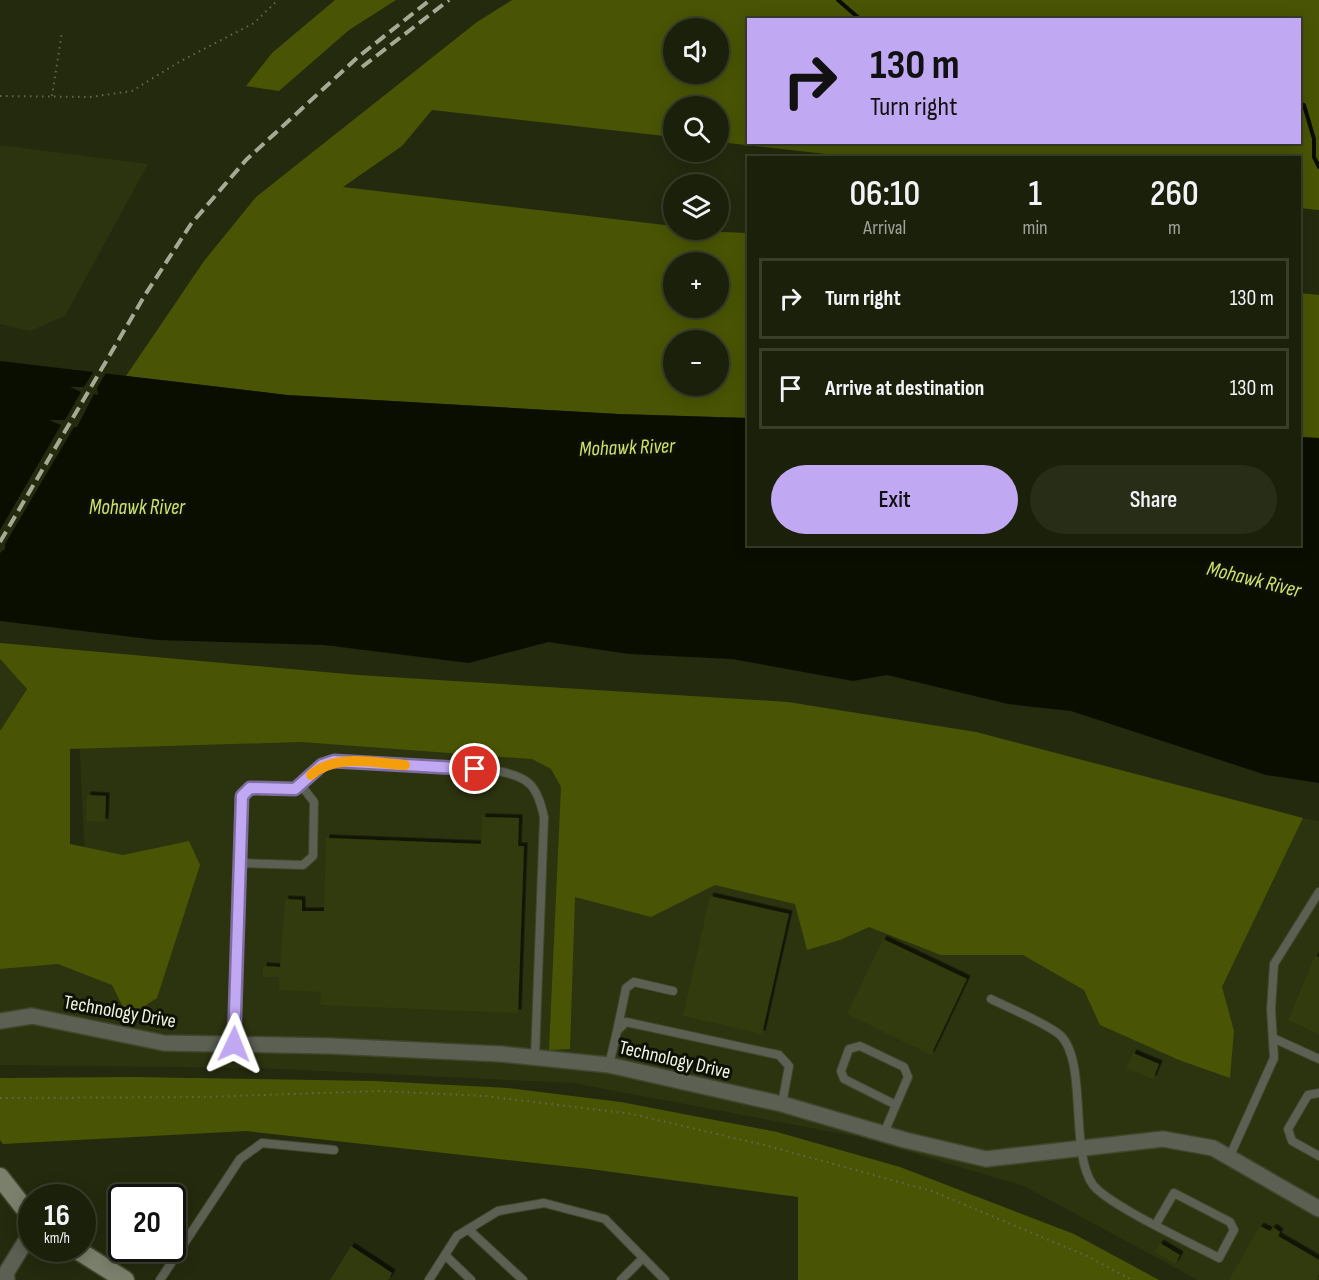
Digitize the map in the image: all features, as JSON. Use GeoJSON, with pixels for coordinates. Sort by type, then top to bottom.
{"type":"FeatureCollection","features":[{"type":"Feature","properties":{"kind":"street","name":"Technology Drive"},"geometry":{"type":"LineString","coordinates":[[0,1021],[32,1016],[164,1043],[342,1047],[534,1058],[609,1065],[782,1104],[986,1159],[1083,1150],[1163,1139],[1213,1148],[1319,1209]]}},
{"type":"Feature","properties":{"kind":"street"},"geometry":{"type":"LineString","coordinates":[[0,1177],[18,1200]]}},
{"type":"Feature","properties":{"kind":"street"},"geometry":{"type":"LineString","coordinates":[[7,1280],[6,1273],[18,1254]]}},
{"type":"Feature","properties":{"kind":"street"},"geometry":{"type":"LineString","coordinates":[[96,1262],[125,1280]]}},
{"type":"Feature","properties":{"kind":"lane"},"geometry":{"type":"LineString","coordinates":[[295,789],[322,765],[334,761],[498,771],[520,775],[528,781],[540,798],[544,817],[534,1058]]}},
{"type":"Feature","properties":{"kind":"lane"},"geometry":{"type":"LineString","coordinates":[[234,1044],[242,796],[250,788],[304,789],[314,802],[313,856],[303,865],[240,863]]}},
{"type":"Feature","properties":{"kind":"lane"},"geometry":{"type":"LineString","coordinates":[[1229,1158],[1274,1058],[1271,1009],[1274,964],[1319,892]]}},
{"type":"Feature","properties":{"kind":"lane"},"geometry":{"type":"LineString","coordinates":[[609,1065],[626,988],[634,982],[673,991]]}},
{"type":"Feature","properties":{"kind":"lane"},"geometry":{"type":"LineString","coordinates":[[992,999],[1060,1035],[1071,1052],[1083,1150],[1087,1170],[1096,1188],[1156,1224],[1219,1258],[1234,1230],[1230,1222],[1174,1193],[1156,1224]]}},
{"type":"Feature","properties":{"kind":"lane"},"geometry":{"type":"LineString","coordinates":[[617,1031],[626,1023],[779,1055],[789,1066],[782,1104]]}},
{"type":"Feature","properties":{"kind":"lane"},"geometry":{"type":"LineString","coordinates":[[1273,1038],[1319,1059]]}},
{"type":"Feature","properties":{"kind":"lane"},"geometry":{"type":"LineString","coordinates":[[884,1133],[896,1105],[908,1077],[904,1067],[860,1046],[849,1049],[841,1071],[844,1079],[896,1105]]}},
{"type":"Feature","properties":{"kind":"lane"},"geometry":{"type":"LineString","coordinates":[[1318,1153],[1292,1141],[1288,1130],[1308,1095],[1319,1093]]}},
{"type":"Feature","properties":{"kind":"lane"},"geometry":{"type":"LineString","coordinates":[[160,1280],[240,1159],[262,1143],[334,1150]]}},
{"type":"Feature","properties":{"kind":"lane"},"geometry":{"type":"LineString","coordinates":[[429,1280],[457,1236],[498,1211],[544,1203],[606,1220],[665,1280]]}},
{"type":"Feature","properties":{"kind":"lane"},"geometry":{"type":"LineString","coordinates":[[468,1229],[523,1280]]}},
{"type":"Feature","properties":{"kind":"lane"},"geometry":{"type":"LineString","coordinates":[[445,1256],[471,1280]]}},
{"type":"Feature","properties":{"kind":"lane"},"geometry":{"type":"LineString","coordinates":[[621,1280],[643,1258]]}},
{"type":"Feature","properties":{"kind":"path"},"geometry":{"type":"LineString","coordinates":[[0,96],[90,97],[132,91],[179,62],[254,23],[278,0]]}},
{"type":"Feature","properties":{"kind":"path"},"geometry":{"type":"LineString","coordinates":[[52,96],[62,32]]}},
{"type":"Feature","properties":{"kind":"path"},"geometry":{"type":"LineString","coordinates":[[0,1098],[204,1097],[379,1091],[485,1096],[632,1114],[768,1146],[932,1191],[1087,1256],[1132,1280]]}},
{"type":"Feature","properties":{"kind":"shaded area"},"geometry":{"type":"Polygon","coordinates":[[[0,145],[148,164],[65,316],[30,331],[0,324],[0,145]]]}},
{"type":"Feature","properties":{"kind":"shaded area"},"geometry":{"type":"Polygon","coordinates":[[[0,659],[27,689],[0,731],[0,659]]]}},
{"type":"Feature","properties":{"kind":"shaded area"},"geometry":{"type":"Polygon","coordinates":[[[77,699],[549,751],[1222,987],[1303,818],[1319,821],[1319,1280],[1198,1280],[1024,1186],[859,1137],[573,1083],[259,1068],[0,1065],[0,969],[87,898],[77,699]]]}},
{"type":"Feature","properties":{"kind":"green space"},"geometry":{"type":"Polygon","coordinates":[[[335,0],[396,0],[349,30],[279,91],[246,86],[272,53],[335,0]]]}},
{"type":"Feature","properties":{"kind":"green space"},"geometry":{"type":"Polygon","coordinates":[[[512,0],[1319,0],[1319,210],[1301,208],[1301,156],[843,156],[729,143],[729,96],[663,96],[663,136],[432,110],[402,146],[343,187],[663,225],[663,240],[729,240],[729,232],[747,233],[747,418],[618,414],[287,395],[126,376],[204,261],[256,197],[477,22],[512,0]]]}},
{"type":"Feature","properties":{"kind":"green space"},"geometry":{"type":"Polygon","coordinates":[[[1301,293],[1319,295],[1319,438],[1301,437],[1301,293]]]}},
{"type":"Feature","properties":{"kind":"green space"},"geometry":{"type":"Polygon","coordinates":[[[0,643],[358,675],[788,702],[976,732],[1303,818],[1222,987],[1234,1031],[1230,1078],[1179,1060],[1100,1025],[1084,990],[1023,955],[941,955],[869,927],[840,940],[807,950],[795,904],[715,885],[651,917],[575,897],[570,1049],[549,1050],[561,787],[551,769],[532,759],[301,742],[70,749],[70,844],[123,855],[189,841],[200,865],[157,998],[128,1017],[112,985],[58,964],[0,969],[0,731],[27,689],[0,659],[0,643]]]}},
{"type":"Feature","properties":{"kind":"green space"},"geometry":{"type":"Polygon","coordinates":[[[132,1077],[375,1081],[508,1088],[621,1102],[777,1132],[900,1167],[1074,1234],[1159,1280],[798,1280],[798,1197],[590,1169],[246,1131],[3,1144],[0,1140],[0,1078],[132,1077]]]}},
{"type":"Feature","properties":{"kind":"water","name":"Mohawk River"},"geometry":{"type":"Polygon","coordinates":[[[0,361],[287,395],[618,414],[747,418],[747,546],[1301,546],[1301,437],[1319,438],[1319,783],[1266,775],[1071,711],[1008,704],[887,675],[853,681],[732,659],[629,654],[548,642],[469,663],[324,645],[157,640],[0,621],[0,361]]]}},
{"type":"Feature","properties":{"kind":"pier"},"geometry":{"type":"Polygon","coordinates":[[[95,369],[107,371],[97,388],[98,395],[94,394],[77,427],[74,427],[5,544],[5,549],[0,553],[0,530],[61,425],[49,420],[65,420],[81,392],[70,387],[84,387],[95,369]]]}},
{"type":"Feature","properties":{"kind":"building"},"geometry":{"type":"Polygon","coordinates":[[[87,795],[106,796],[105,822],[86,821],[87,795]]]}},
{"type":"Feature","properties":{"kind":"building"},"geometry":{"type":"Polygon","coordinates":[[[482,817],[519,818],[518,846],[524,846],[518,1013],[320,1005],[321,992],[279,990],[279,977],[263,977],[263,966],[280,967],[285,899],[302,900],[302,911],[324,911],[326,838],[481,844],[482,817]]]}},
{"type":"Feature","properties":{"kind":"building"},"geometry":{"type":"Polygon","coordinates":[[[710,896],[789,914],[762,1034],[683,1016],[710,896]]]}},
{"type":"Feature","properties":{"kind":"building"},"geometry":{"type":"Polygon","coordinates":[[[883,939],[967,979],[931,1055],[847,1014],[883,939]]]}},
{"type":"Feature","properties":{"kind":"building"},"geometry":{"type":"Polygon","coordinates":[[[1315,956],[1319,957],[1319,1034],[1288,1020],[1315,956]]]}},
{"type":"Feature","properties":{"kind":"building"},"geometry":{"type":"Polygon","coordinates":[[[1133,1053],[1159,1064],[1153,1079],[1126,1068],[1133,1053]]]}},
{"type":"Feature","properties":{"kind":"building"},"geometry":{"type":"Polygon","coordinates":[[[1260,1226],[1270,1231],[1273,1227],[1280,1232],[1278,1236],[1319,1260],[1319,1274],[1316,1280],[1229,1280],[1260,1226]]]}},
{"type":"Feature","properties":{"kind":"building"},"geometry":{"type":"Polygon","coordinates":[[[1160,1243],[1180,1255],[1175,1264],[1155,1252],[1160,1243]]]}},
{"type":"Feature","properties":{"kind":"building"},"geometry":{"type":"Polygon","coordinates":[[[351,1246],[392,1273],[388,1280],[330,1280],[351,1246]]]}},
{"type":"Feature","properties":{"kind":"waterway"},"geometry":{"type":"LineString","coordinates":[[838,0],[859,18]]}},
{"type":"Feature","properties":{"kind":"waterway"},"geometry":{"type":"LineString","coordinates":[[1301,104],[1304,105],[1314,139],[1314,157],[1319,167]]}},
{"type":"Feature","properties":{"kind":"railway"},"geometry":{"type":"LineString","coordinates":[[0,542],[145,295],[191,224],[246,160],[358,57],[430,0]]}},
{"type":"Feature","properties":{"kind":"railway"},"geometry":{"type":"LineString","coordinates":[[362,67],[449,0]]}},
{"type":"Feature","properties":{"kind":"slow traffic"},"geometry":{"type":"LineString","coordinates":[[311,775],[322,765],[334,761],[405,765]]}},
{"type":"Feature","properties":{"kind":"route"},"geometry":{"type":"LineString","coordinates":[[234,1044],[242,796],[250,788],[295,789],[322,765],[334,761],[475,769]]}}]}
